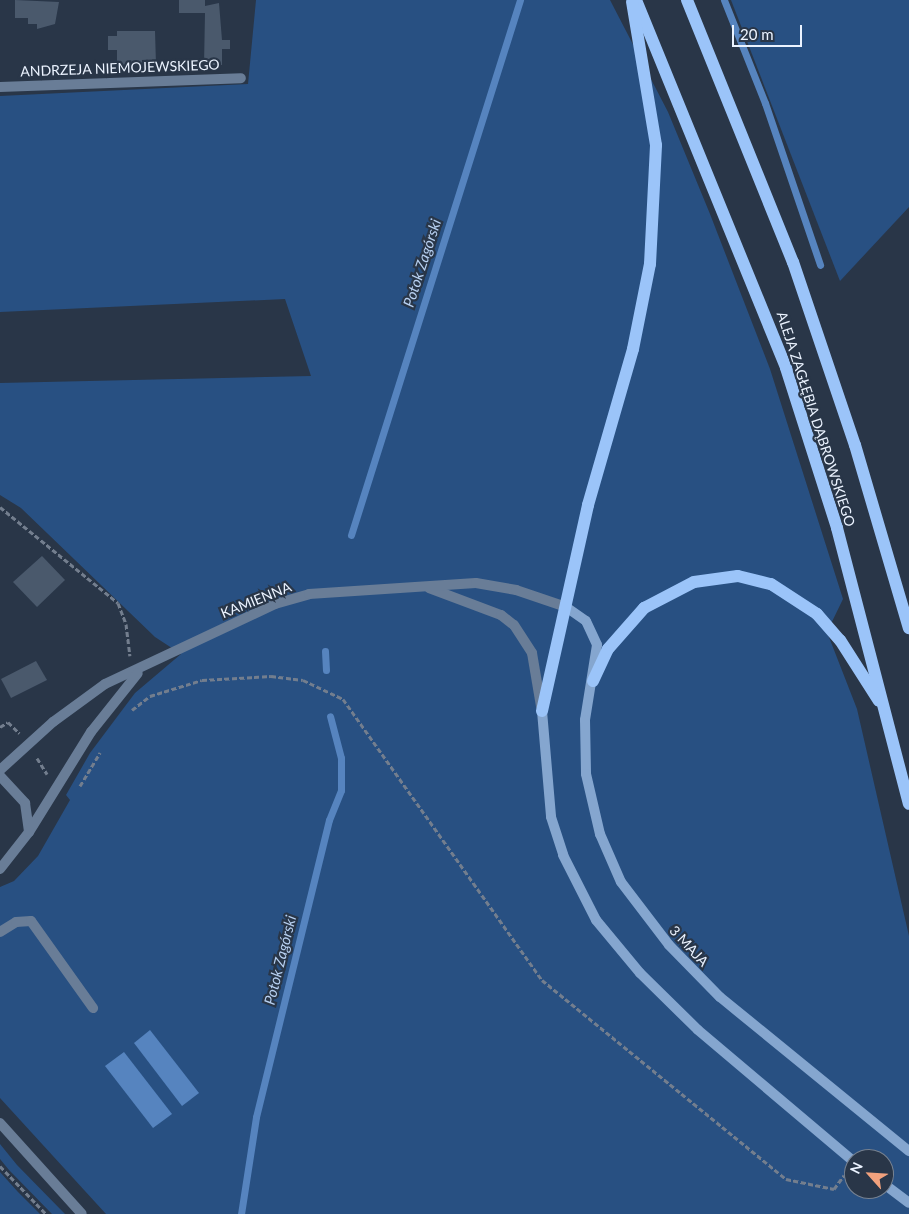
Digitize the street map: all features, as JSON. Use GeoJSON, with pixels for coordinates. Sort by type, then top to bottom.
{"type":"FeatureCollection","features":[{"type":"Feature","properties":{"kind":"main road"},"geometry":{"type":"LineString","coordinates":[[632,0],[656,145],[655,218],[633,349],[588,504],[542,711],[551,817],[563,855],[596,920],[640,973],[698,1030],[844,1154]]}},
{"type":"Feature","properties":{"kind":"main road","name":"ALEJA ZAGŁĘBIA DĄBROWSKIEGO"},"geometry":{"type":"LineString","coordinates":[[636,0],[786,368],[837,528],[889,718],[909,804]]}},
{"type":"Feature","properties":{"kind":"main road","name":"ALEJA ZAGŁĘBIA DĄBROWSKIEGO"},"geometry":{"type":"LineString","coordinates":[[687,0],[793,262],[856,445],[909,628]]}},
{"type":"Feature","properties":{"kind":"main road"},"geometry":{"type":"LineString","coordinates":[[594,681],[613,642],[644,608],[694,582],[738,576],[771,584],[817,614],[840,640],[889,718]]}},
{"type":"Feature","properties":{"kind":"main road","name":"3 MAJA"},"geometry":{"type":"LineString","coordinates":[[566,607],[578,612],[595,637],[594,681],[584,720],[586,774],[600,834],[621,882],[663,939],[714,992],[909,1151]]}},
{"type":"Feature","properties":{"kind":"main road"},"geometry":{"type":"LineString","coordinates":[[894,1192],[909,1203]]}},
{"type":"Feature","properties":{"kind":"street","name":"ANDRZEJA NIEMOJEWSKIEGO"},"geometry":{"type":"LineString","coordinates":[[0,87],[241,78]]}},
{"type":"Feature","properties":{"kind":"street","name":"KAMIENNA"},"geometry":{"type":"LineString","coordinates":[[0,770],[83,698],[275,604],[309,594],[476,583],[516,590],[566,607]]}},
{"type":"Feature","properties":{"kind":"street","name":"KAMIENNA"},"geometry":{"type":"LineString","coordinates":[[424,585],[501,615],[514,625],[532,653],[542,711]]}},
{"type":"Feature","properties":{"kind":"street","name":"KAMIENNA"},"geometry":{"type":"LineString","coordinates":[[0,869],[29,832],[91,732],[139,672]]}},
{"type":"Feature","properties":{"kind":"street"},"geometry":{"type":"LineString","coordinates":[[0,776],[25,803],[29,832]]}},
{"type":"Feature","properties":{"kind":"street"},"geometry":{"type":"LineString","coordinates":[[0,932],[16,922],[31,921],[93,1008]]}},
{"type":"Feature","properties":{"kind":"street"},"geometry":{"type":"LineString","coordinates":[[0,1123],[82,1214]]}},
{"type":"Feature","properties":{"kind":"path"},"geometry":{"type":"LineString","coordinates":[[0,506],[118,603],[126,624],[130,657],[139,672]]}},
{"type":"Feature","properties":{"kind":"path"},"geometry":{"type":"LineString","coordinates":[[126,715],[150,696],[202,680],[272,676],[303,680],[343,699],[542,980],[786,1179],[834,1189],[844,1175]]}},
{"type":"Feature","properties":{"kind":"path"},"geometry":{"type":"LineString","coordinates":[[74,793],[105,744]]}},
{"type":"Feature","properties":{"kind":"path"},"geometry":{"type":"LineString","coordinates":[[0,1166],[46,1214]]}},
{"type":"Feature","properties":{"kind":"shaded area"},"geometry":{"type":"Polygon","coordinates":[[[256,0],[610,0],[668,112],[710,214],[770,369],[843,599],[827,632],[857,709],[909,936],[909,1214],[106,1214],[0,1098],[0,887],[14,881],[38,856],[70,800],[66,795],[90,753],[135,693],[181,654],[155,637],[21,508],[0,495],[0,383],[311,376],[285,299],[0,312],[0,96],[248,84],[256,0]]]}},
{"type":"Feature","properties":{"kind":"shaded area"},"geometry":{"type":"Polygon","coordinates":[[[731,0],[909,0],[909,207],[840,281],[731,0]]]}},
{"type":"Feature","properties":{"kind":"shaded area"},"geometry":{"type":"Polygon","coordinates":[[[150,1030],[199,1093],[182,1106],[134,1043],[150,1030]]]}},
{"type":"Feature","properties":{"kind":"shaded area"},"geometry":{"type":"Polygon","coordinates":[[[124,1052],[172,1114],[153,1128],[105,1066],[124,1052]]]}},
{"type":"Feature","properties":{"kind":"shaded area"},"geometry":{"type":"Polygon","coordinates":[[[0,1144],[17,1165],[65,1214],[52,1214],[9,1170],[0,1159],[0,1144]]]}},
{"type":"Feature","properties":{"kind":"shaded area"},"geometry":{"type":"Polygon","coordinates":[[[0,1172],[18,1192],[40,1214],[0,1214],[0,1172]]]}},
{"type":"Feature","properties":{"kind":"building"},"geometry":{"type":"Polygon","coordinates":[[[15,0],[59,2],[55,24],[37,29],[37,24],[28,24],[28,18],[15,18],[15,0]]]}},
{"type":"Feature","properties":{"kind":"building"},"geometry":{"type":"Polygon","coordinates":[[[179,0],[205,0],[205,6],[219,3],[222,40],[230,40],[230,49],[222,49],[222,65],[204,65],[205,13],[179,13],[179,0]]]}},
{"type":"Feature","properties":{"kind":"building"},"geometry":{"type":"Polygon","coordinates":[[[117,31],[155,31],[156,64],[117,65],[117,50],[108,50],[108,36],[117,36],[117,31]]]}},
{"type":"Feature","properties":{"kind":"building"},"geometry":{"type":"Polygon","coordinates":[[[42,556],[65,580],[37,607],[13,582],[42,556]]]}},
{"type":"Feature","properties":{"kind":"building"},"geometry":{"type":"Polygon","coordinates":[[[36,661],[47,680],[11,698],[1,679],[36,661]]]}},
{"type":"Feature","properties":{"kind":"waterway","name":"Potok Zagórski"},"geometry":{"type":"LineString","coordinates":[[351,535],[520,0]]}},
{"type":"Feature","properties":{"kind":"waterway"},"geometry":{"type":"LineString","coordinates":[[724,0],[765,103],[820,265]]}},
{"type":"Feature","properties":{"kind":"waterway","name":"Potok Zagórski"},"geometry":{"type":"LineString","coordinates":[[325,651],[326,670]]}},
{"type":"Feature","properties":{"kind":"waterway","name":"Potok Zagórski"},"geometry":{"type":"LineString","coordinates":[[241,1214],[256,1117],[329,820],[341,790],[341,758],[330,716]]}}]}
